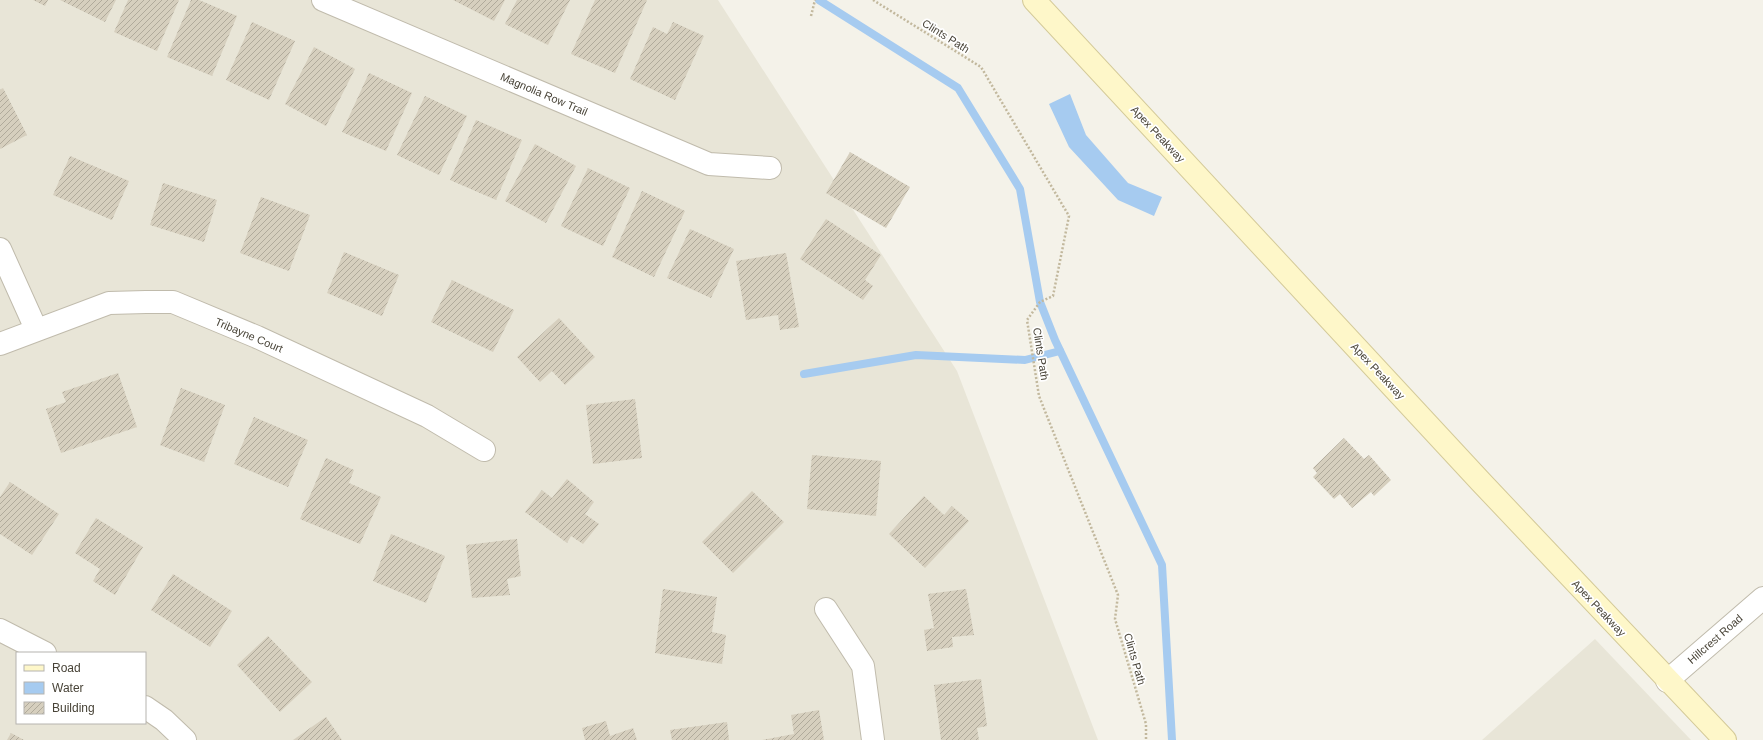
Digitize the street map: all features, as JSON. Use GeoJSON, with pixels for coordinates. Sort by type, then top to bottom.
{"type":"FeatureCollection","features":[{"type":"Feature","properties":{"kind":"main road","name":"Apex Peakway"},"geometry":{"type":"LineString","coordinates":[[1034,0],[1667,681],[1725,740]]}},
{"type":"Feature","properties":{"kind":"street","name":"Magnolia Row Trail"},"geometry":{"type":"LineString","coordinates":[[334,2],[709,164],[770,168]]}},
{"type":"Feature","properties":{"kind":"street"},"geometry":{"type":"LineString","coordinates":[[0,249],[36,329]]}},
{"type":"Feature","properties":{"kind":"street","name":"Tribayne Court"},"geometry":{"type":"LineString","coordinates":[[0,344],[36,329],[109,303],[173,302],[257,337],[427,416],[484,450]]}},
{"type":"Feature","properties":{"kind":"street","name":"Hillcrest Road"},"geometry":{"type":"LineString","coordinates":[[1667,681],[1763,598]]}},
{"type":"Feature","properties":{"kind":"street"},"geometry":{"type":"LineString","coordinates":[[826,609],[863,666],[873,740]]}},
{"type":"Feature","properties":{"kind":"street"},"geometry":{"type":"LineString","coordinates":[[0,630],[43,652]]}},
{"type":"Feature","properties":{"kind":"street"},"geometry":{"type":"LineString","coordinates":[[146,708],[164,720],[185,740]]}},
{"type":"Feature","properties":{"kind":"path"},"geometry":{"type":"LineString","coordinates":[[811,16],[816,0]]}},
{"type":"Feature","properties":{"kind":"path","name":"Clints Path"},"geometry":{"type":"LineString","coordinates":[[873,0],[981,67],[1069,216],[1053,296],[1040,302],[1027,320],[1039,396],[1118,595],[1115,619],[1146,724],[1146,740]]}},
{"type":"Feature","properties":{"kind":"shaded area"},"geometry":{"type":"Polygon","coordinates":[[[0,0],[718,0],[957,371],[1098,740],[0,740],[0,0]]]}},
{"type":"Feature","properties":{"kind":"shaded area"},"geometry":{"type":"Polygon","coordinates":[[[1595,639],[1691,740],[1482,740],[1595,639]]]}},
{"type":"Feature","properties":{"kind":"water"},"geometry":{"type":"Polygon","coordinates":[[[1070,94],[1086,135],[1128,183],[1162,197],[1154,216],[1118,200],[1069,147],[1049,104],[1070,94]]]}},
{"type":"Feature","properties":{"kind":"building"},"geometry":{"type":"Polygon","coordinates":[[[33,0],[48,0],[45,6],[33,0]]]}},
{"type":"Feature","properties":{"kind":"building"},"geometry":{"type":"Polygon","coordinates":[[[60,0],[116,0],[105,22],[60,0]]]}},
{"type":"Feature","properties":{"kind":"building"},"geometry":{"type":"Polygon","coordinates":[[[128,0],[179,0],[157,51],[114,32],[128,0]]]}},
{"type":"Feature","properties":{"kind":"building"},"geometry":{"type":"Polygon","coordinates":[[[191,0],[199,0],[237,16],[212,76],[167,57],[191,0]]]}},
{"type":"Feature","properties":{"kind":"building"},"geometry":{"type":"Polygon","coordinates":[[[453,0],[505,0],[494,21],[453,0]]]}},
{"type":"Feature","properties":{"kind":"building"},"geometry":{"type":"Polygon","coordinates":[[[517,0],[570,0],[548,45],[505,24],[517,0]]]}},
{"type":"Feature","properties":{"kind":"building"},"geometry":{"type":"Polygon","coordinates":[[[595,0],[647,0],[615,73],[571,54],[595,0]]]}},
{"type":"Feature","properties":{"kind":"building"},"geometry":{"type":"Polygon","coordinates":[[[252,22],[295,41],[269,100],[226,80],[252,22]]]}},
{"type":"Feature","properties":{"kind":"building"},"geometry":{"type":"Polygon","coordinates":[[[673,22],[704,36],[675,100],[630,79],[653,27],[667,34],[673,22]]]}},
{"type":"Feature","properties":{"kind":"building"},"geometry":{"type":"Polygon","coordinates":[[[314,47],[355,69],[326,126],[285,104],[314,47]]]}},
{"type":"Feature","properties":{"kind":"building"},"geometry":{"type":"Polygon","coordinates":[[[369,73],[412,93],[386,151],[342,132],[369,73]]]}},
{"type":"Feature","properties":{"kind":"building"},"geometry":{"type":"Polygon","coordinates":[[[3,88],[27,135],[0,149],[0,90],[3,88]]]}},
{"type":"Feature","properties":{"kind":"building"},"geometry":{"type":"Polygon","coordinates":[[[425,96],[467,116],[439,175],[397,155],[425,96]]]}},
{"type":"Feature","properties":{"kind":"building"},"geometry":{"type":"Polygon","coordinates":[[[476,120],[522,140],[496,200],[450,180],[476,120]]]}},
{"type":"Feature","properties":{"kind":"building"},"geometry":{"type":"Polygon","coordinates":[[[535,144],[576,166],[546,223],[505,201],[535,144]]]}},
{"type":"Feature","properties":{"kind":"building"},"geometry":{"type":"Polygon","coordinates":[[[850,152],[910,187],[886,228],[826,193],[850,152]]]}},
{"type":"Feature","properties":{"kind":"building"},"geometry":{"type":"Polygon","coordinates":[[[70,156],[129,181],[112,220],[53,195],[70,156]]]}},
{"type":"Feature","properties":{"kind":"building"},"geometry":{"type":"Polygon","coordinates":[[[588,168],[630,188],[603,246],[561,226],[588,168]]]}},
{"type":"Feature","properties":{"kind":"building"},"geometry":{"type":"Polygon","coordinates":[[[163,183],[217,200],[204,242],[150,225],[163,183]]]}},
{"type":"Feature","properties":{"kind":"building"},"geometry":{"type":"Polygon","coordinates":[[[642,191],[685,211],[654,277],[612,257],[642,191]]]}},
{"type":"Feature","properties":{"kind":"building"},"geometry":{"type":"Polygon","coordinates":[[[261,197],[310,215],[289,271],[240,253],[261,197]]]}},
{"type":"Feature","properties":{"kind":"building"},"geometry":{"type":"Polygon","coordinates":[[[826,219],[881,255],[865,280],[873,286],[863,300],[800,259],[826,219]]]}},
{"type":"Feature","properties":{"kind":"building"},"geometry":{"type":"Polygon","coordinates":[[[690,229],[734,249],[711,298],[667,278],[690,229]]]}},
{"type":"Feature","properties":{"kind":"building"},"geometry":{"type":"Polygon","coordinates":[[[344,252],[399,275],[382,316],[327,293],[344,252]]]}},
{"type":"Feature","properties":{"kind":"building"},"geometry":{"type":"Polygon","coordinates":[[[786,253],[799,327],[780,330],[778,315],[746,320],[736,261],[786,253]]]}},
{"type":"Feature","properties":{"kind":"building"},"geometry":{"type":"Polygon","coordinates":[[[452,280],[514,310],[493,352],[431,322],[452,280]]]}},
{"type":"Feature","properties":{"kind":"building"},"geometry":{"type":"Polygon","coordinates":[[[559,318],[595,357],[565,385],[552,371],[540,382],[517,357],[559,318]]]}},
{"type":"Feature","properties":{"kind":"building"},"geometry":{"type":"Polygon","coordinates":[[[118,373],[137,427],[61,453],[46,409],[66,402],[62,392],[118,373]]]}},
{"type":"Feature","properties":{"kind":"building"},"geometry":{"type":"Polygon","coordinates":[[[181,388],[225,405],[204,462],[160,445],[181,388]]]}},
{"type":"Feature","properties":{"kind":"building"},"geometry":{"type":"Polygon","coordinates":[[[635,399],[642,458],[593,464],[586,405],[635,399]]]}},
{"type":"Feature","properties":{"kind":"building"},"geometry":{"type":"Polygon","coordinates":[[[254,417],[308,440],[288,487],[234,464],[254,417]]]}},
{"type":"Feature","properties":{"kind":"building"},"geometry":{"type":"Polygon","coordinates":[[[1344,438],[1364,459],[1369,455],[1391,480],[1374,496],[1371,492],[1352,508],[1340,494],[1334,499],[1313,477],[1317,473],[1313,468],[1344,438]]]}},
{"type":"Feature","properties":{"kind":"building"},"geometry":{"type":"Polygon","coordinates":[[[812,455],[881,461],[876,516],[807,509],[812,455]]]}},
{"type":"Feature","properties":{"kind":"building"},"geometry":{"type":"Polygon","coordinates":[[[326,458],[354,470],[349,483],[381,497],[360,544],[300,519],[326,458]]]}},
{"type":"Feature","properties":{"kind":"building"},"geometry":{"type":"Polygon","coordinates":[[[567,479],[594,502],[585,514],[599,524],[583,544],[571,536],[567,543],[525,512],[542,490],[552,498],[567,479]]]}},
{"type":"Feature","properties":{"kind":"building"},"geometry":{"type":"Polygon","coordinates":[[[10,482],[59,514],[32,555],[0,534],[0,497],[10,482]]]}},
{"type":"Feature","properties":{"kind":"building"},"geometry":{"type":"Polygon","coordinates":[[[752,491],[784,522],[733,573],[702,542],[752,491]]]}},
{"type":"Feature","properties":{"kind":"building"},"geometry":{"type":"Polygon","coordinates":[[[924,496],[944,515],[952,506],[969,521],[925,568],[889,534],[924,496]]]}},
{"type":"Feature","properties":{"kind":"building"},"geometry":{"type":"Polygon","coordinates":[[[96,518],[143,547],[115,595],[93,581],[100,569],[75,553],[96,518]]]}},
{"type":"Feature","properties":{"kind":"building"},"geometry":{"type":"Polygon","coordinates":[[[391,534],[445,556],[426,603],[373,581],[391,534]]]}},
{"type":"Feature","properties":{"kind":"building"},"geometry":{"type":"Polygon","coordinates":[[[517,539],[521,576],[507,579],[510,595],[472,598],[466,545],[517,539]]]}},
{"type":"Feature","properties":{"kind":"building"},"geometry":{"type":"Polygon","coordinates":[[[173,574],[232,611],[210,647],[151,610],[173,574]]]}},
{"type":"Feature","properties":{"kind":"building"},"geometry":{"type":"Polygon","coordinates":[[[663,589],[717,597],[712,632],[726,635],[722,664],[655,653],[663,589]]]}},
{"type":"Feature","properties":{"kind":"building"},"geometry":{"type":"Polygon","coordinates":[[[966,589],[974,635],[952,637],[953,647],[927,651],[924,630],[934,628],[928,594],[966,589]]]}},
{"type":"Feature","properties":{"kind":"building"},"geometry":{"type":"Polygon","coordinates":[[[268,636],[312,682],[280,712],[237,665],[268,636]]]}},
{"type":"Feature","properties":{"kind":"building"},"geometry":{"type":"Polygon","coordinates":[[[981,679],[987,726],[977,728],[979,740],[941,740],[934,685],[981,679]]]}},
{"type":"Feature","properties":{"kind":"building"},"geometry":{"type":"Polygon","coordinates":[[[819,710],[824,740],[762,740],[794,734],[791,715],[819,710]]]}},
{"type":"Feature","properties":{"kind":"building"},"geometry":{"type":"Polygon","coordinates":[[[326,717],[342,740],[293,740],[326,717]]]}},
{"type":"Feature","properties":{"kind":"building"},"geometry":{"type":"Polygon","coordinates":[[[606,721],[610,736],[633,728],[637,740],[585,740],[582,728],[606,721]]]}},
{"type":"Feature","properties":{"kind":"building"},"geometry":{"type":"Polygon","coordinates":[[[727,722],[729,740],[672,740],[670,730],[727,722]]]}},
{"type":"Feature","properties":{"kind":"building"},"geometry":{"type":"Polygon","coordinates":[[[11,733],[24,740],[7,740],[11,733]]]}},
{"type":"Feature","properties":{"kind":"waterway"},"geometry":{"type":"LineString","coordinates":[[819,0],[958,88],[1020,189],[1040,302],[1055,340],[1162,565],[1172,740]]}},
{"type":"Feature","properties":{"kind":"waterway"},"geometry":{"type":"LineString","coordinates":[[804,374],[916,355],[1025,360],[1060,351]]}}]}
